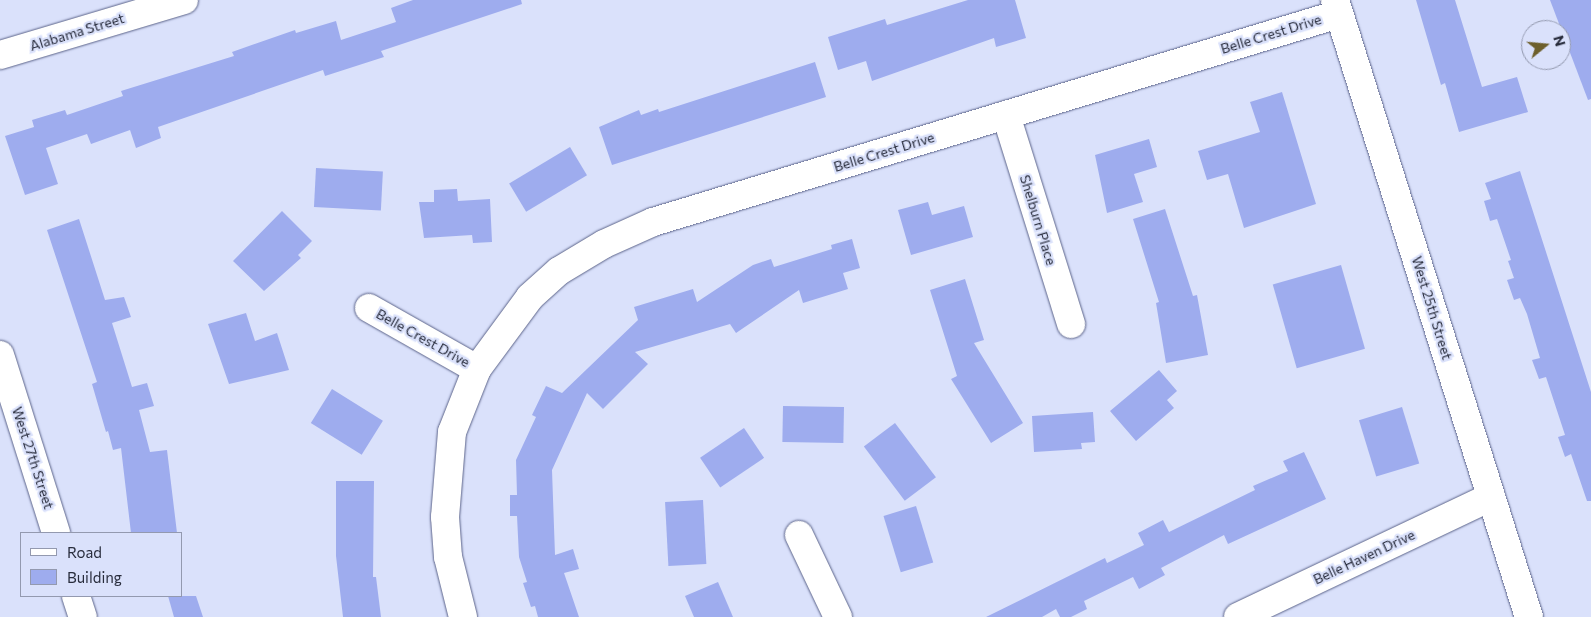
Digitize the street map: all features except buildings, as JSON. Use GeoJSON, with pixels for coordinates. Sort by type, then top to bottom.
{"type":"FeatureCollection","features":[{"type":"Feature","properties":{"kind":"street","name":"Alabama Street"},"geometry":{"type":"LineString","coordinates":[[0,55],[184,0]]}},
{"type":"Feature","properties":{"kind":"street","name":"Belle Crest Drive"},"geometry":{"type":"LineString","coordinates":[[463,617],[448,557],[446,482],[452,432],[477,368],[530,297],[560,271],[618,237],[653,222],[1006,115],[1337,7]]}},
{"type":"Feature","properties":{"kind":"street","name":"West 25th Street"},"geometry":{"type":"LineString","coordinates":[[1337,7],[1529,617]]}},
{"type":"Feature","properties":{"kind":"street","name":"Shelburn Place"},"geometry":{"type":"LineString","coordinates":[[1006,115],[1071,324]]}},
{"type":"Feature","properties":{"kind":"street","name":"Belle Crest Drive"},"geometry":{"type":"LineString","coordinates":[[369,308],[477,368]]}},
{"type":"Feature","properties":{"kind":"street","name":"West 27th Street"},"geometry":{"type":"LineString","coordinates":[[0,355],[56,532]]}},
{"type":"Feature","properties":{"kind":"street","name":"Belle Haven Drive"},"geometry":{"type":"LineString","coordinates":[[1238,617],[1491,497]]}},
{"type":"Feature","properties":{"kind":"street"},"geometry":{"type":"LineString","coordinates":[[799,535],[838,617]]}},
{"type":"Feature","properties":{"kind":"street"},"geometry":{"type":"LineString","coordinates":[[76,597],[83,617]]}}]}
